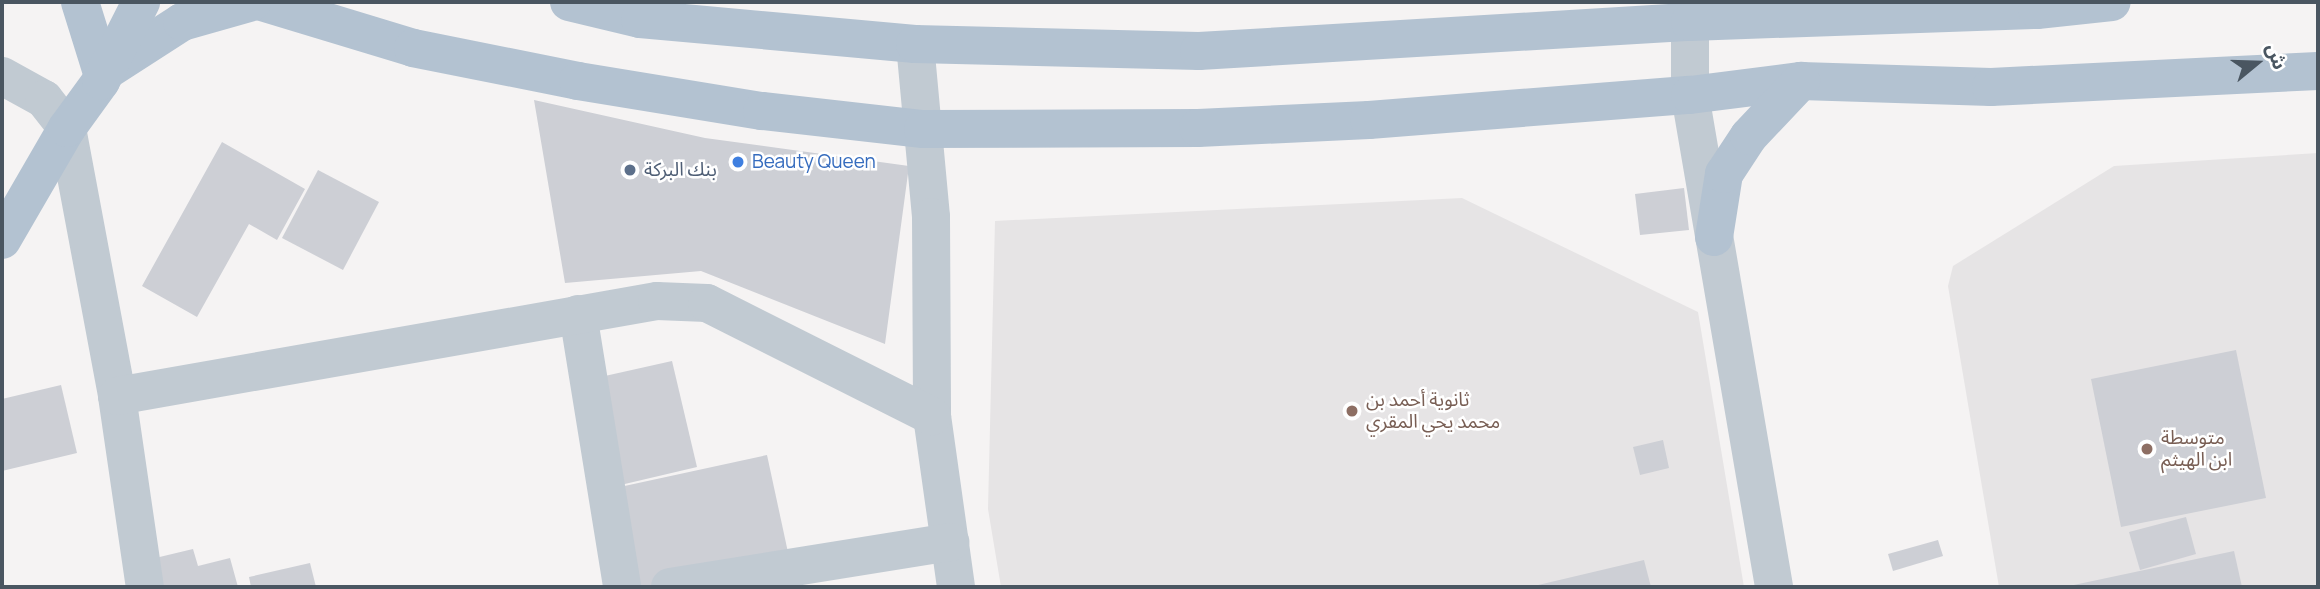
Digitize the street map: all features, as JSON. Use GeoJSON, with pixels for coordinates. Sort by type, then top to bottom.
{"type":"FeatureCollection","features":[{"type":"Feature","properties":{"kind":"main road"},"geometry":{"type":"LineString","coordinates":[[80,2],[105,74]]}},
{"type":"Feature","properties":{"kind":"main road"},"geometry":{"type":"LineString","coordinates":[[2,240],[67,128],[105,74],[141,2]]}},
{"type":"Feature","properties":{"kind":"main road"},"geometry":{"type":"LineString","coordinates":[[105,74],[183,22],[252,2]]}},
{"type":"Feature","properties":{"kind":"main road"},"geometry":{"type":"LineString","coordinates":[[262,2],[413,48],[578,81],[762,111],[923,130],[1343,121],[1690,95],[1801,81],[1991,87],[2318,71]]}},
{"type":"Feature","properties":{"kind":"main road"},"geometry":{"type":"LineString","coordinates":[[569,2],[640,19],[915,44],[1199,51],[1688,9],[2037,10],[2112,2]]}},
{"type":"Feature","properties":{"kind":"main road"},"geometry":{"type":"LineString","coordinates":[[1714,237],[1724,174],[1749,136],[1801,81]]}},
{"type":"Feature","properties":{"kind":"street"},"geometry":{"type":"LineString","coordinates":[[1688,9],[1690,95],[1774,587]]}},
{"type":"Feature","properties":{"kind":"street"},"geometry":{"type":"LineString","coordinates":[[915,44],[931,217],[932,416],[956,587]]}},
{"type":"Feature","properties":{"kind":"street"},"geometry":{"type":"LineString","coordinates":[[2,76],[44,99],[67,128],[117,396],[145,587]]}},
{"type":"Feature","properties":{"kind":"street"},"geometry":{"type":"LineString","coordinates":[[117,396],[657,301],[707,303],[932,416]]}},
{"type":"Feature","properties":{"kind":"street"},"geometry":{"type":"LineString","coordinates":[[578,314],[622,587]]}},
{"type":"Feature","properties":{"kind":"street"},"geometry":{"type":"LineString","coordinates":[[670,587],[950,542]]}},
{"type":"Feature","properties":{"kind":"shaded area","name":"متوسطة ابن الهيثم"},"geometry":{"type":"Polygon","coordinates":[[[2318,153],[2318,587],[1999,587],[1948,286],[1953,266],[2114,166],[2318,153]]]}},
{"type":"Feature","properties":{"kind":"shaded area","name":"ثانوية أحمد بن محمد يحي المقري"},"geometry":{"type":"Polygon","coordinates":[[[1462,198],[1698,312],[1744,587],[1001,587],[988,509],[995,221],[1462,198]]]}},
{"type":"Feature","properties":{"kind":"building"},"geometry":{"type":"Polygon","coordinates":[[[534,100],[705,138],[909,166],[885,344],[701,271],[565,283],[534,100]]]}},
{"type":"Feature","properties":{"kind":"building"},"geometry":{"type":"Polygon","coordinates":[[[222,142],[305,189],[277,240],[249,224],[197,317],[142,286],[222,142]]]}},
{"type":"Feature","properties":{"kind":"building"},"geometry":{"type":"Polygon","coordinates":[[[318,170],[379,202],[343,270],[282,238],[318,170]]]}},
{"type":"Feature","properties":{"kind":"building"},"geometry":{"type":"Polygon","coordinates":[[[1684,188],[1689,230],[1640,235],[1635,194],[1684,188]]]}},
{"type":"Feature","properties":{"kind":"building"},"geometry":{"type":"Polygon","coordinates":[[[2236,350],[2266,498],[2121,527],[2091,379],[2236,350]]]}},
{"type":"Feature","properties":{"kind":"building"},"geometry":{"type":"Polygon","coordinates":[[[672,361],[697,467],[612,487],[587,380],[672,361]]]}},
{"type":"Feature","properties":{"kind":"building"},"geometry":{"type":"Polygon","coordinates":[[[61,385],[77,453],[2,471],[2,399],[61,385]]]}},
{"type":"Feature","properties":{"kind":"building"},"geometry":{"type":"Polygon","coordinates":[[[1663,440],[1669,468],[1640,475],[1633,447],[1663,440]]]}},
{"type":"Feature","properties":{"kind":"building"},"geometry":{"type":"Polygon","coordinates":[[[767,455],[789,557],[649,587],[627,587],[606,490],[767,455]]]}},
{"type":"Feature","properties":{"kind":"building"},"geometry":{"type":"Polygon","coordinates":[[[2186,517],[2196,554],[2140,570],[2129,532],[2186,517]]]}},
{"type":"Feature","properties":{"kind":"building"},"geometry":{"type":"Polygon","coordinates":[[[1938,540],[1943,556],[1893,571],[1888,554],[1938,540]]]}},
{"type":"Feature","properties":{"kind":"building"},"geometry":{"type":"Polygon","coordinates":[[[193,549],[198,566],[230,558],[238,587],[154,587],[147,560],[193,549]]]}},
{"type":"Feature","properties":{"kind":"building"},"geometry":{"type":"Polygon","coordinates":[[[2234,551],[2242,587],[2069,587],[2069,586],[2234,551]]]}},
{"type":"Feature","properties":{"kind":"building"},"geometry":{"type":"Polygon","coordinates":[[[1644,560],[1651,587],[1534,587],[1534,586],[1644,560]]]}},
{"type":"Feature","properties":{"kind":"building"},"geometry":{"type":"Polygon","coordinates":[[[310,563],[316,587],[251,587],[249,577],[310,563]]]}},
{"type":"Feature","properties":{"kind":"place","name":"Beauty Queen"},"geometry":{"type":"Point","coordinates":[738,162]}},
{"type":"Feature","properties":{"kind":"place","name":"بنك البركة"},"geometry":{"type":"Point","coordinates":[630,170]}},
{"type":"Feature","properties":{"kind":"place","name":"ثانوية أحمد بن محمد يحي المقري"},"geometry":{"type":"Point","coordinates":[1352,411]}},
{"type":"Feature","properties":{"kind":"place","name":"متوسطة ابن الهيثم"},"geometry":{"type":"Point","coordinates":[2147,449]}}]}
